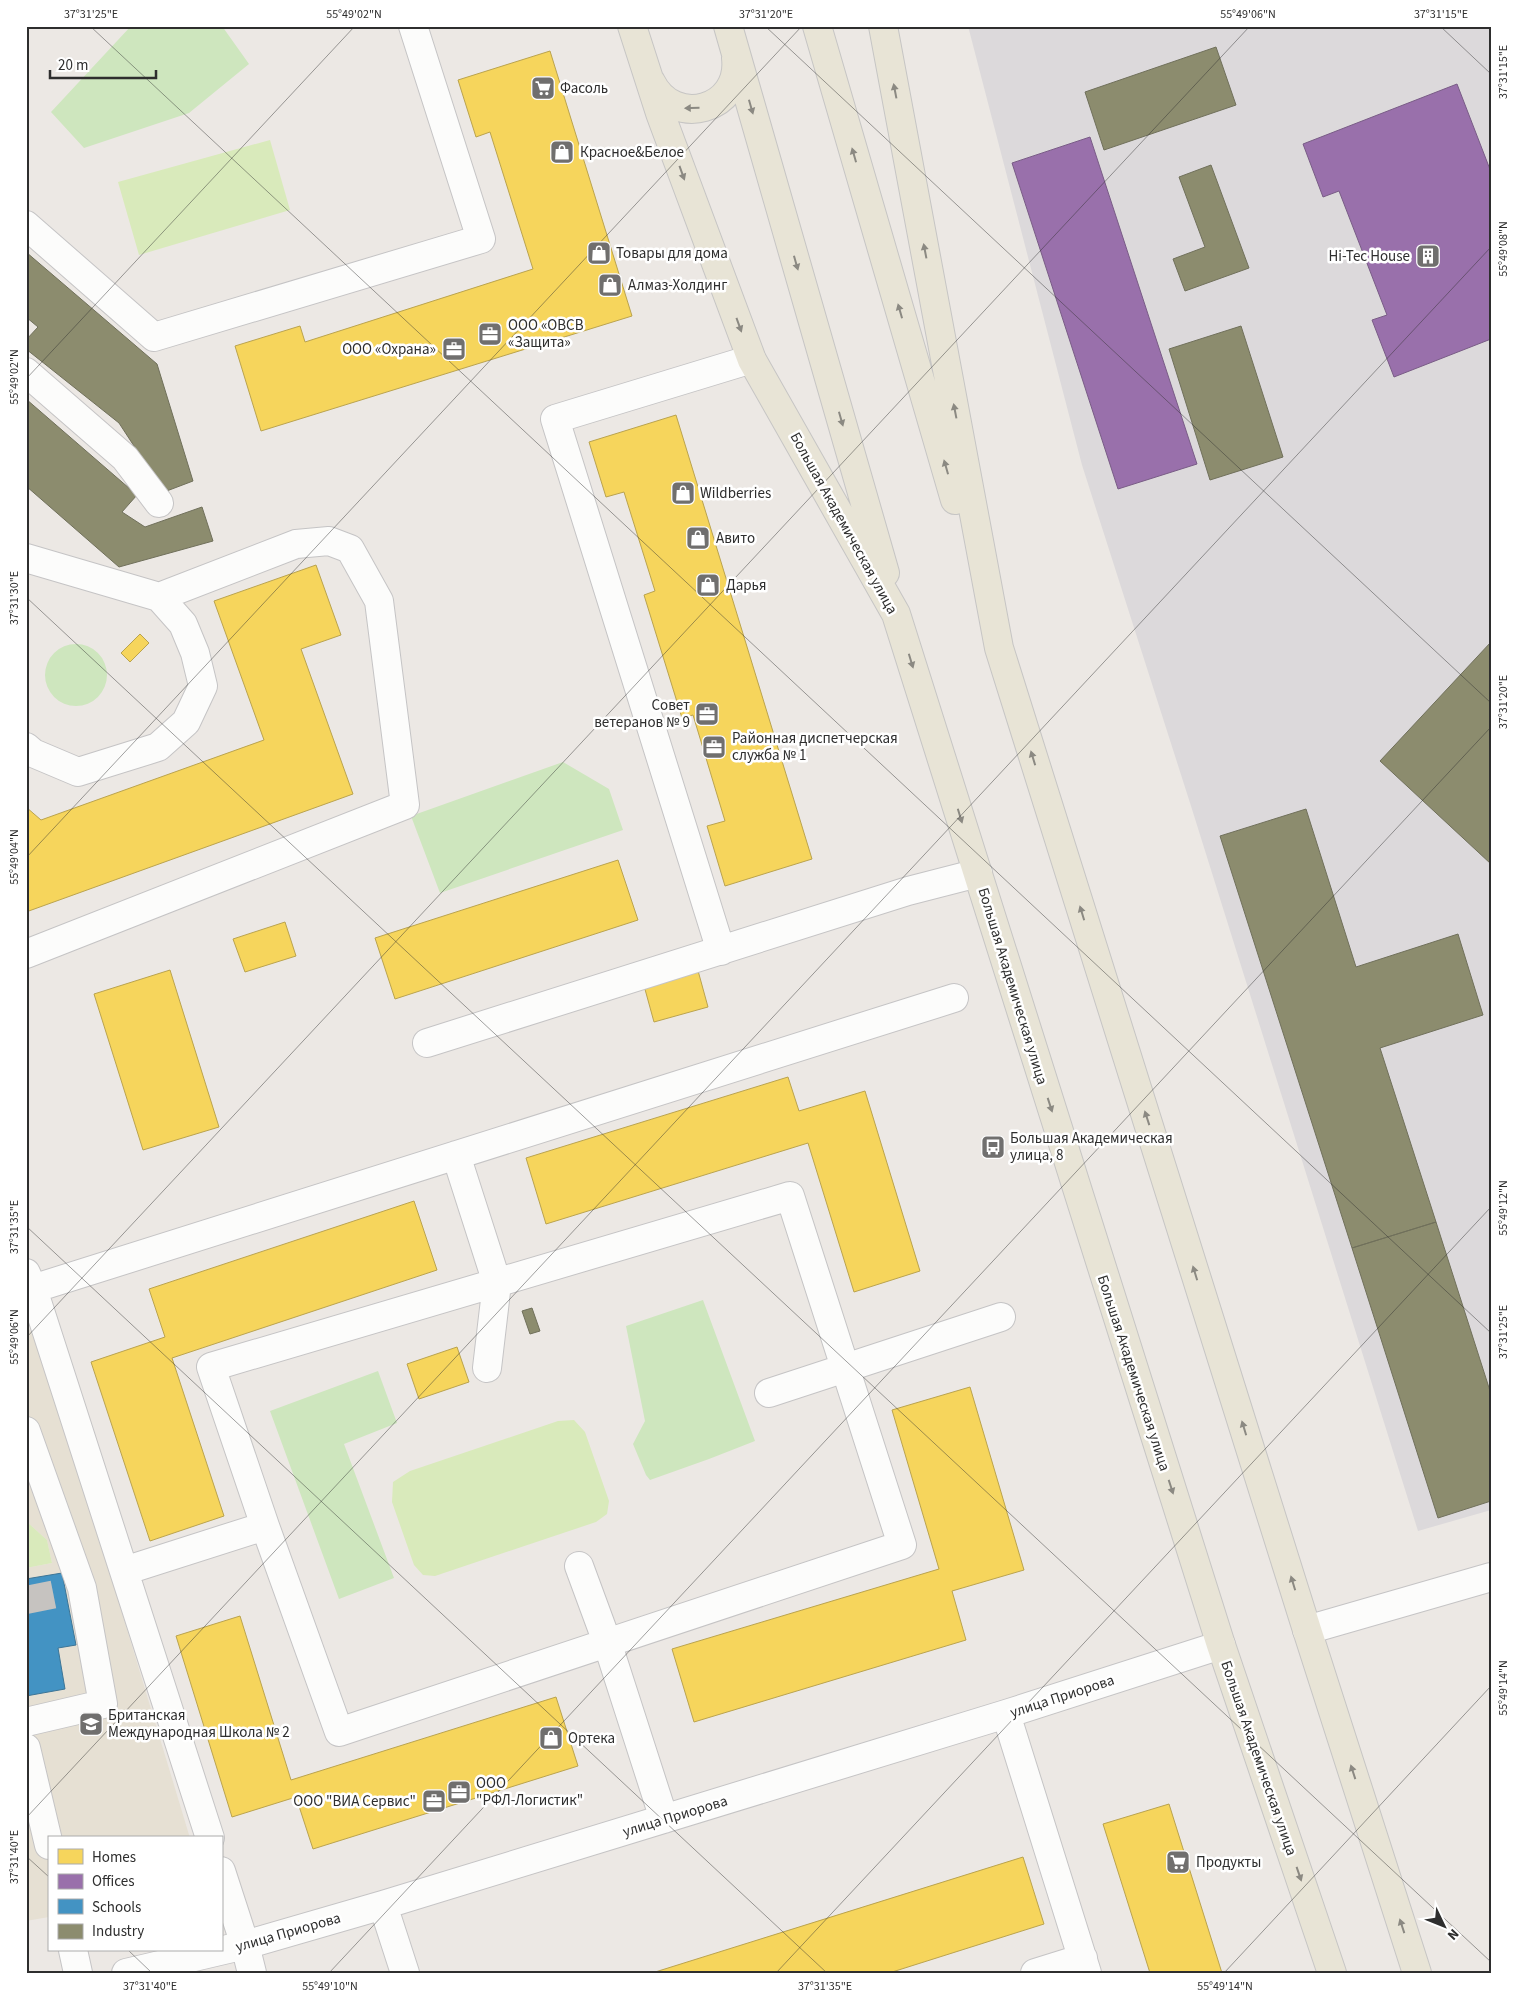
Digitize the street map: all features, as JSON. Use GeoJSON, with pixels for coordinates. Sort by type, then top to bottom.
{"type":"FeatureCollection","features":[{"type":"Feature","properties":{"kind":"main road","name":"Большая Академическая улица"},"geometry":{"type":"LineString","coordinates":[[632,26],[660,113],[752,360],[896,614],[1221,1645],[1332,1973]]}},
{"type":"Feature","properties":{"kind":"main road"},"geometry":{"type":"LineString","coordinates":[[816,26],[999,648],[1307,1630],[1417,1973]]}},
{"type":"Feature","properties":{"kind":"main road"},"geometry":{"type":"LineString","coordinates":[[883,26],[999,648]]}},
{"type":"Feature","properties":{"kind":"main road"},"geometry":{"type":"LineString","coordinates":[[649,77],[656,92],[666,102],[681,108],[697,109],[712,105],[725,96],[733,82],[737,67],[732,39]]}},
{"type":"Feature","properties":{"kind":"main road"},"geometry":{"type":"LineString","coordinates":[[732,39],[896,614]]}},
{"type":"Feature","properties":{"kind":"street"},"geometry":{"type":"LineString","coordinates":[[26,225],[154,337],[481,239],[413,26]]}},
{"type":"Feature","properties":{"kind":"street"},"geometry":{"type":"LineString","coordinates":[[721,950],[556,419],[752,360]]}},
{"type":"Feature","properties":{"kind":"street"},"geometry":{"type":"LineString","coordinates":[[26,372],[125,458],[159,503]]}},
{"type":"Feature","properties":{"kind":"street"},"geometry":{"type":"LineString","coordinates":[[26,954],[405,805],[379,601],[350,550],[329,541],[296,544],[159,597]]}},
{"type":"Feature","properties":{"kind":"street"},"geometry":{"type":"LineString","coordinates":[[26,747],[32,753],[78,772],[158,747],[186,722],[203,686],[195,653],[183,624],[159,597],[30,564]]}},
{"type":"Feature","properties":{"kind":"street"},"geometry":{"type":"LineString","coordinates":[[427,1043],[908,891],[978,873]]}},
{"type":"Feature","properties":{"kind":"street"},"geometry":{"type":"LineString","coordinates":[[209,1836],[124,1571],[28,1284],[456,1155],[954,998]]}},
{"type":"Feature","properties":{"kind":"street"},"geometry":{"type":"LineString","coordinates":[[456,1155],[497,1283],[487,1368]]}},
{"type":"Feature","properties":{"kind":"street"},"geometry":{"type":"LineString","coordinates":[[790,1196],[845,1367],[902,1545],[339,1732],[210,1367],[790,1196]]}},
{"type":"Feature","properties":{"kind":"street"},"geometry":{"type":"LineString","coordinates":[[769,1393],[1001,1317]]}},
{"type":"Feature","properties":{"kind":"street"},"geometry":{"type":"LineString","coordinates":[[26,1431],[74,1590],[103,1704],[26,1722]]}},
{"type":"Feature","properties":{"kind":"street"},"geometry":{"type":"LineString","coordinates":[[124,1571],[265,1526]]}},
{"type":"Feature","properties":{"kind":"street"},"geometry":{"type":"LineString","coordinates":[[579,1566],[607,1642],[664,1819]]}},
{"type":"Feature","properties":{"kind":"street"},"geometry":{"type":"LineString","coordinates":[[1307,1630],[1491,1577]]}},
{"type":"Feature","properties":{"kind":"street","name":"улица Приорова"},"geometry":{"type":"LineString","coordinates":[[222,1950],[383,1905],[1006,1714],[1221,1645]]}},
{"type":"Feature","properties":{"kind":"street"},"geometry":{"type":"LineString","coordinates":[[1006,1714],[1085,1965],[1035,1973]]}},
{"type":"Feature","properties":{"kind":"street"},"geometry":{"type":"LineString","coordinates":[[26,1748],[41,1844]]}},
{"type":"Feature","properties":{"kind":"street"},"geometry":{"type":"LineString","coordinates":[[222,1874],[252,1973]]}},
{"type":"Feature","properties":{"kind":"street"},"geometry":{"type":"LineString","coordinates":[[383,1905],[405,1973]]}},
{"type":"Feature","properties":{"kind":"street"},"geometry":{"type":"LineString","coordinates":[[73,1952],[78,1973]]}},
{"type":"Feature","properties":{"kind":"street","name":"улица Приорова"},"geometry":{"type":"LineString","coordinates":[[126,1973],[215,1952]]}},
{"type":"Feature","properties":{"kind":"shaded area"},"geometry":{"type":"Polygon","coordinates":[[[968,26],[1491,26],[1491,1510],[1418,1531],[1082,465],[968,26]]]}},
{"type":"Feature","properties":{"kind":"shaded area","name":"Британская Международная Школа № 2"},"geometry":{"type":"Polygon","coordinates":[[[29,1328],[52,1381],[189,1836],[48,1836],[48,1917],[26,1921],[26,1568],[52,1563],[47,1540],[26,1521],[26,1329],[29,1328]]]}},
{"type":"Feature","properties":{"kind":"green space"},"geometry":{"type":"Polygon","coordinates":[[[131,26],[222,26],[249,64],[189,113],[84,148],[51,112],[131,26]]]}},
{"type":"Feature","properties":{"kind":"green space"},"geometry":{"type":"Polygon","coordinates":[[[270,140],[290,210],[139,255],[118,182],[270,140]]]}},
{"type":"Feature","properties":{"kind":"green space"},"geometry":{"type":"Polygon","coordinates":[[[76,644],[88,647],[98,653],[104,663],[107,675],[104,687],[98,697],[88,703],[76,706],[64,703],[54,697],[48,687],[45,675],[48,663],[54,653],[64,647],[76,644]]]}},
{"type":"Feature","properties":{"kind":"green space"},"geometry":{"type":"Polygon","coordinates":[[[563,762],[609,789],[623,830],[440,893],[411,816],[563,762]]]}},
{"type":"Feature","properties":{"kind":"green space"},"geometry":{"type":"Polygon","coordinates":[[[703,1300],[755,1441],[650,1480],[633,1444],[645,1421],[626,1326],[703,1300]]]}},
{"type":"Feature","properties":{"kind":"green space"},"geometry":{"type":"Polygon","coordinates":[[[378,1371],[397,1423],[344,1444],[394,1578],[339,1599],[270,1411],[378,1371]]]}},
{"type":"Feature","properties":{"kind":"green space"},"geometry":{"type":"Polygon","coordinates":[[[574,1420],[585,1432],[609,1501],[607,1514],[596,1522],[435,1576],[423,1575],[414,1565],[392,1502],[393,1482],[410,1471],[558,1421],[574,1420]]]}},
{"type":"Feature","properties":{"kind":"green space"},"geometry":{"type":"Polygon","coordinates":[[[26,1521],[47,1540],[52,1563],[26,1568],[26,1521]]]}},
{"type":"Feature","properties":{"kind":"building: Homes"},"geometry":{"type":"Polygon","coordinates":[[[550,51],[632,316],[261,431],[235,346],[300,326],[305,342],[533,269],[490,132],[476,137],[458,80],[550,51]]]}},
{"type":"Feature","properties":{"kind":"building: Homes"},"geometry":{"type":"Polygon","coordinates":[[[676,415],[812,859],[725,886],[707,826],[725,821],[693,715],[682,718],[644,595],[655,591],[624,492],[606,497],[589,442],[676,415]]]}},
{"type":"Feature","properties":{"kind":"building: Homes"},"geometry":{"type":"Polygon","coordinates":[[[316,565],[341,635],[301,649],[353,794],[26,912],[26,807],[41,820],[264,740],[214,601],[316,565]]]}},
{"type":"Feature","properties":{"kind":"building: Homes"},"geometry":{"type":"Polygon","coordinates":[[[140,634],[149,643],[130,662],[121,653],[140,634]]]}},
{"type":"Feature","properties":{"kind":"building: Homes"},"geometry":{"type":"Polygon","coordinates":[[[618,860],[638,920],[395,999],[375,938],[618,860]]]}},
{"type":"Feature","properties":{"kind":"building: Homes"},"geometry":{"type":"Polygon","coordinates":[[[285,922],[296,956],[245,972],[233,939],[285,922]]]}},
{"type":"Feature","properties":{"kind":"building: Homes"},"geometry":{"type":"Polygon","coordinates":[[[697,967],[708,1007],[654,1022],[643,982],[697,967]]]}},
{"type":"Feature","properties":{"kind":"building: Homes"},"geometry":{"type":"Polygon","coordinates":[[[170,970],[219,1127],[143,1150],[94,994],[170,970]]]}},
{"type":"Feature","properties":{"kind":"building: Homes"},"geometry":{"type":"Polygon","coordinates":[[[788,1077],[799,1111],[865,1091],[920,1271],[854,1292],[808,1143],[546,1224],[526,1158],[788,1077]]]}},
{"type":"Feature","properties":{"kind":"building: Homes"},"geometry":{"type":"Polygon","coordinates":[[[414,1201],[437,1270],[172,1358],[224,1516],[150,1541],[91,1362],[165,1337],[149,1289],[414,1201]]]}},
{"type":"Feature","properties":{"kind":"building: Homes"},"geometry":{"type":"Polygon","coordinates":[[[457,1347],[469,1382],[419,1399],[407,1364],[457,1347]]]}},
{"type":"Feature","properties":{"kind":"building: Homes"},"geometry":{"type":"Polygon","coordinates":[[[970,1387],[1024,1570],[952,1591],[966,1640],[694,1722],[672,1649],[939,1569],[892,1410],[970,1387]]]}},
{"type":"Feature","properties":{"kind":"building: Homes"},"geometry":{"type":"Polygon","coordinates":[[[240,1616],[291,1780],[556,1697],[578,1766],[313,1849],[296,1797],[232,1817],[176,1636],[240,1616]]]}},
{"type":"Feature","properties":{"kind":"building: Homes"},"geometry":{"type":"Polygon","coordinates":[[[1169,1804],[1222,1973],[1150,1973],[1103,1824],[1169,1804]]]}},
{"type":"Feature","properties":{"kind":"building: Homes"},"geometry":{"type":"Polygon","coordinates":[[[1023,1857],[1044,1924],[889,1973],[652,1973],[1023,1857]]]}},
{"type":"Feature","properties":{"kind":"building: Offices","name":"Hi-Tec House"},"geometry":{"type":"Polygon","coordinates":[[[1457,84],[1491,172],[1491,339],[1394,377],[1372,320],[1387,315],[1339,191],[1323,197],[1303,144],[1457,84]]]}},
{"type":"Feature","properties":{"kind":"building: Offices"},"geometry":{"type":"Polygon","coordinates":[[[1090,137],[1197,464],[1118,489],[1012,163],[1090,137]]]}},
{"type":"Feature","properties":{"kind":"building: Schools"},"geometry":{"type":"Polygon","coordinates":[[[62,1573],[76,1645],[58,1648],[65,1689],[26,1696],[26,1579],[62,1573]]]}},
{"type":"Feature","properties":{"kind":"building: Industry"},"geometry":{"type":"Polygon","coordinates":[[[1216,47],[1236,105],[1104,150],[1085,92],[1216,47]]]}},
{"type":"Feature","properties":{"kind":"building: Industry"},"geometry":{"type":"Polygon","coordinates":[[[1211,165],[1249,268],[1185,291],[1173,259],[1205,247],[1179,177],[1211,165]]]}},
{"type":"Feature","properties":{"kind":"building: Industry"},"geometry":{"type":"Polygon","coordinates":[[[26,252],[157,364],[193,481],[164,492],[119,423],[26,349],[26,340],[38,327],[26,317],[26,252]]]}},
{"type":"Feature","properties":{"kind":"building: Industry"},"geometry":{"type":"Polygon","coordinates":[[[1241,326],[1283,457],[1210,480],[1169,349],[1241,326]]]}},
{"type":"Feature","properties":{"kind":"building: Industry"},"geometry":{"type":"Polygon","coordinates":[[[26,399],[137,495],[122,512],[145,527],[202,507],[213,541],[119,567],[26,486],[26,399]]]}},
{"type":"Feature","properties":{"kind":"building: Industry"},"geometry":{"type":"Polygon","coordinates":[[[1491,642],[1491,864],[1380,761],[1491,642]]]}},
{"type":"Feature","properties":{"kind":"building: Industry"},"geometry":{"type":"Polygon","coordinates":[[[1306,809],[1356,967],[1458,934],[1483,1015],[1380,1048],[1436,1222],[1352,1248],[1220,836],[1306,809]]]}},
{"type":"Feature","properties":{"kind":"building: Industry"},"geometry":{"type":"Polygon","coordinates":[[[1436,1222],[1491,1394],[1491,1501],[1438,1518],[1352,1248],[1436,1222]]]}},
{"type":"Feature","properties":{"kind":"building: Industry"},"geometry":{"type":"Polygon","coordinates":[[[532,1308],[540,1331],[530,1334],[522,1311],[532,1308]]]}},
{"type":"Feature","properties":{"kind":"tunnel"},"geometry":{"type":"LineString","coordinates":[[26,1600],[66,1592]]}},
{"type":"Feature","properties":{"kind":"place","name":"Фасоль"},"geometry":{"type":"Point","coordinates":[543,88]}},
{"type":"Feature","properties":{"kind":"place","name":"Красное&Белое"},"geometry":{"type":"Point","coordinates":[562,152]}},
{"type":"Feature","properties":{"kind":"place","name":"Товары для дома"},"geometry":{"type":"Point","coordinates":[599,253]}},
{"type":"Feature","properties":{"kind":"place","name":"Hi-Tec House"},"geometry":{"type":"Point","coordinates":[1428,256]}},
{"type":"Feature","properties":{"kind":"place","name":"Алмаз-Холдинг"},"geometry":{"type":"Point","coordinates":[610,285]}},
{"type":"Feature","properties":{"kind":"place","name":"ООО «ОВСВ «Защита»"},"geometry":{"type":"Point","coordinates":[490,334]}},
{"type":"Feature","properties":{"kind":"place","name":"ООО «Охрана»"},"geometry":{"type":"Point","coordinates":[454,349]}},
{"type":"Feature","properties":{"kind":"place","name":"Wildberries"},"geometry":{"type":"Point","coordinates":[683,493]}},
{"type":"Feature","properties":{"kind":"place","name":"Авито"},"geometry":{"type":"Point","coordinates":[698,538]}},
{"type":"Feature","properties":{"kind":"place","name":"Дарья"},"geometry":{"type":"Point","coordinates":[708,585]}},
{"type":"Feature","properties":{"kind":"place","name":"Совет ветеранов № 9"},"geometry":{"type":"Point","coordinates":[707,714]}},
{"type":"Feature","properties":{"kind":"place","name":"Районная диспетчерская служба № 1"},"geometry":{"type":"Point","coordinates":[714,747]}},
{"type":"Feature","properties":{"kind":"place","name":"Большая Академическая улица, 8"},"geometry":{"type":"Point","coordinates":[993,1147]}},
{"type":"Feature","properties":{"kind":"place","name":"Британская Международная Школа № 2"},"geometry":{"type":"Point","coordinates":[91,1724]}},
{"type":"Feature","properties":{"kind":"place","name":"Ортека"},"geometry":{"type":"Point","coordinates":[551,1738]}},
{"type":"Feature","properties":{"kind":"place","name":"ООО \"РФЛ-Логистик\""},"geometry":{"type":"Point","coordinates":[459,1792]}},
{"type":"Feature","properties":{"kind":"place","name":"ООО \"ВИА Сервис\""},"geometry":{"type":"Point","coordinates":[434,1801]}},
{"type":"Feature","properties":{"kind":"place","name":"Продукты"},"geometry":{"type":"Point","coordinates":[1178,1862]}}]}
